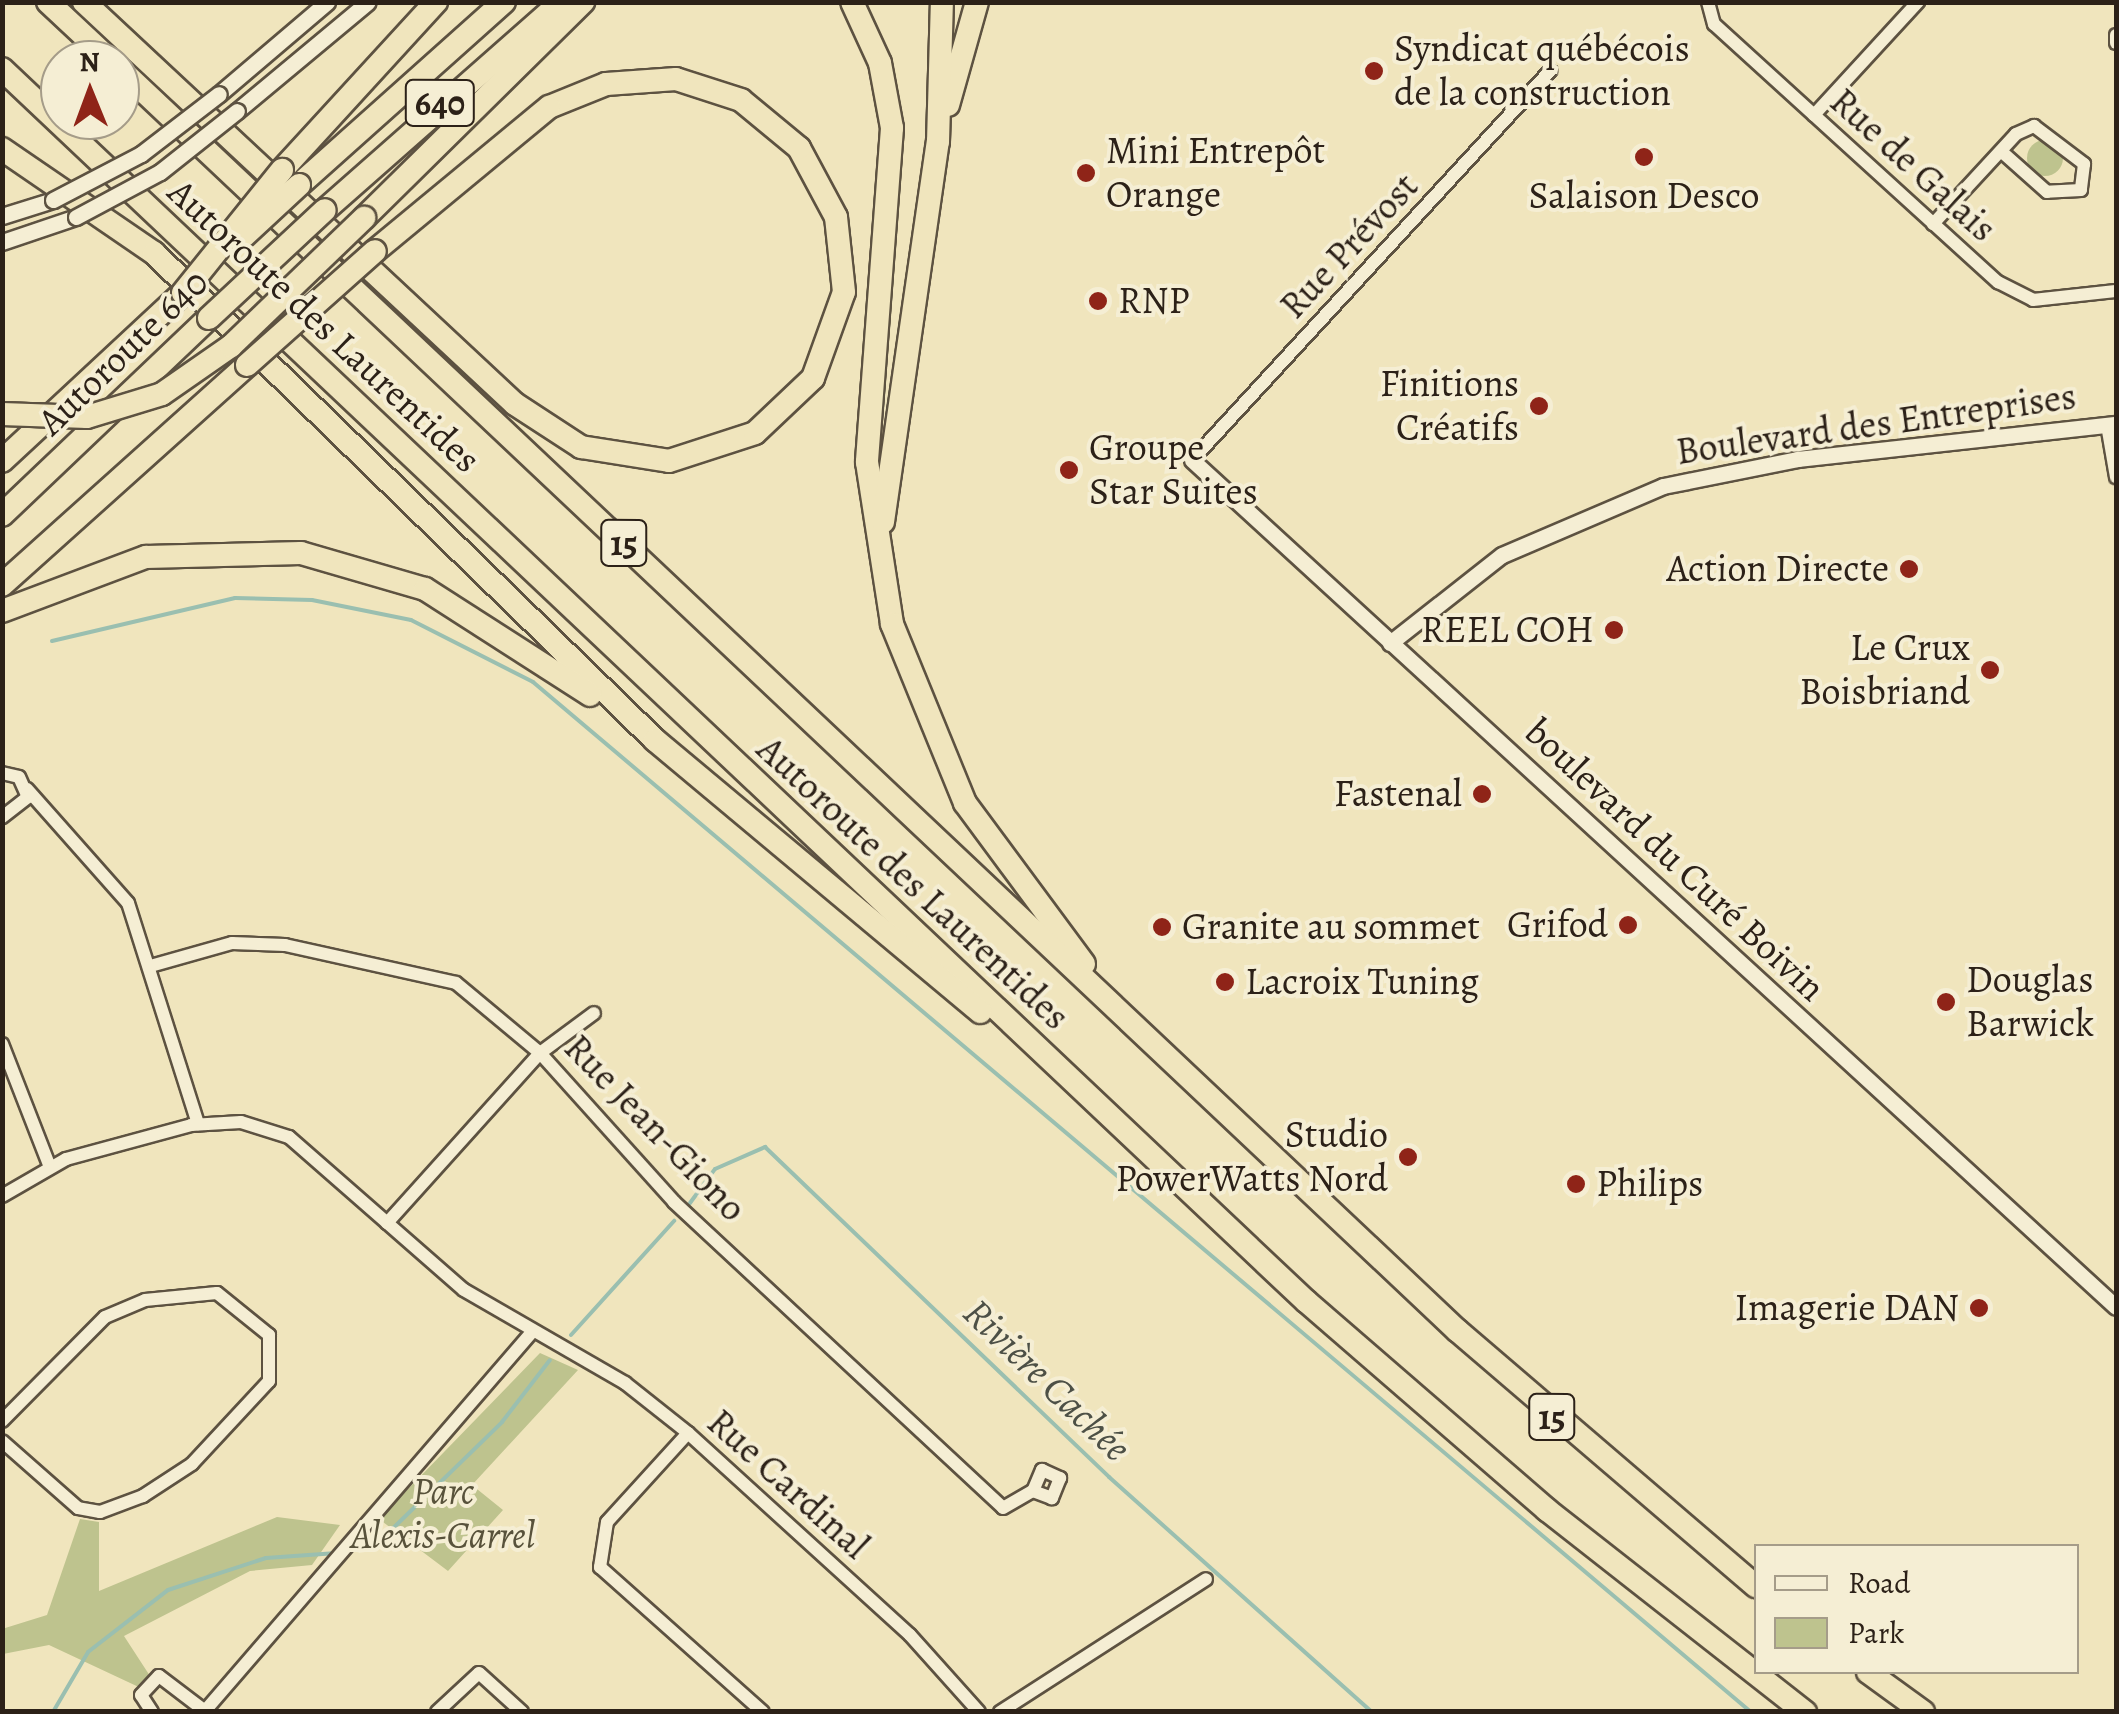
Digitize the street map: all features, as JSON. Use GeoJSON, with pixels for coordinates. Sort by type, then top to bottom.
{"type":"FeatureCollection","features":[{"type":"Feature","properties":{"kind":"highway"},"geometry":{"type":"LineString","coordinates":[[48,2],[89,40]]}},
{"type":"Feature","properties":{"kind":"highway"},"geometry":{"type":"LineString","coordinates":[[2,585],[247,364],[375,251],[550,108],[606,84],[676,80],[741,100],[799,148],[836,217],[844,292],[821,364],[755,433],[683,459],[595,452],[514,404],[121,37],[84,2]]}},
{"type":"Feature","properties":{"kind":"highway"},"geometry":{"type":"LineString","coordinates":[[99,2],[121,37]]}},
{"type":"Feature","properties":{"kind":"highway"},"geometry":{"type":"LineString","coordinates":[[290,177],[436,2]]}},
{"type":"Feature","properties":{"kind":"highway","name":"640"},"geometry":{"type":"LineString","coordinates":[[290,177],[504,2]]}},
{"type":"Feature","properties":{"kind":"highway","name":"Autoroute 640"},"geometry":{"type":"LineString","coordinates":[[2,515],[325,210],[561,2]]}},
{"type":"Feature","properties":{"kind":"highway"},"geometry":{"type":"LineString","coordinates":[[2,414],[87,417],[162,394],[231,346],[583,2]]}},
{"type":"Feature","properties":{"kind":"highway"},"geometry":{"type":"LineString","coordinates":[[852,2],[880,63],[892,128],[867,462],[880,560],[905,668],[950,777],[1126,1018]]}},
{"type":"Feature","properties":{"kind":"highway"},"geometry":{"type":"LineString","coordinates":[[938,142],[942,2]]}},
{"type":"Feature","properties":{"kind":"highway"},"geometry":{"type":"LineString","coordinates":[[880,560],[890,435],[938,142],[977,2]]}},
{"type":"Feature","properties":{"kind":"highway","name":"Autoroute des Laurentides"},"geometry":{"type":"LineString","coordinates":[[2,69],[1062,1072],[1439,1420],[1754,1671]]}},
{"type":"Feature","properties":{"kind":"highway","name":"Autoroute des Laurentides"},"geometry":{"type":"LineString","coordinates":[[140,88],[1528,1396],[1754,1584]]}},
{"type":"Feature","properties":{"kind":"highway"},"geometry":{"type":"LineString","coordinates":[[2,132],[183,240]]}},
{"type":"Feature","properties":{"kind":"highway"},"geometry":{"type":"LineString","coordinates":[[2,149],[163,262],[655,740],[897,950],[1062,1072]]}},
{"type":"Feature","properties":{"kind":"highway","name":"Autoroute 640"},"geometry":{"type":"LineString","coordinates":[[2,460],[183,293],[290,177]]}},
{"type":"Feature","properties":{"kind":"highway"},"geometry":{"type":"LineString","coordinates":[[2,612],[82,574],[170,552],[327,558],[466,610],[655,740]]}},
{"type":"Feature","properties":{"kind":"highway","name":"Autoroute des Laurentides"},"geometry":{"type":"LineString","coordinates":[[1758,1674],[1806,1712]]}},
{"type":"Feature","properties":{"kind":"highway"},"geometry":{"type":"LineString","coordinates":[[1871,1674],[1924,1712]]}},
{"type":"Feature","properties":{"kind":"street"},"geometry":{"type":"LineString","coordinates":[[2,216],[52,200],[140,154],[219,94],[327,2]]}},
{"type":"Feature","properties":{"kind":"street"},"geometry":{"type":"LineString","coordinates":[[2,242],[76,217],[160,172],[368,2]]}},
{"type":"Feature","properties":{"kind":"street","name":"Rue de Galais"},"geometry":{"type":"LineString","coordinates":[[1708,2],[1714,24],[1998,282],[2033,300],[2116,292]]}},
{"type":"Feature","properties":{"kind":"street"},"geometry":{"type":"LineString","coordinates":[[1814,115],[1918,2]]}},
{"type":"Feature","properties":{"kind":"street"},"geometry":{"type":"LineString","coordinates":[[2116,34],[2116,43]]}},
{"type":"Feature","properties":{"kind":"street","name":"Rue Prévost"},"geometry":{"type":"LineString","coordinates":[[1192,460],[1550,71]]}},
{"type":"Feature","properties":{"kind":"street"},"geometry":{"type":"LineString","coordinates":[[1933,224],[2003,153],[2016,134],[2052,132],[2084,164],[2081,190],[2047,192],[2003,153]]}},
{"type":"Feature","properties":{"kind":"street"},"geometry":{"type":"LineString","coordinates":[[2112,424],[2116,476]]}},
{"type":"Feature","properties":{"kind":"street","name":"Boulevard des Entreprises"},"geometry":{"type":"LineString","coordinates":[[1390,643],[1511,550],[1663,486],[1783,462],[2112,424]]}},
{"type":"Feature","properties":{"kind":"street","name":"boulevard du Curé Boivin"},"geometry":{"type":"LineString","coordinates":[[1192,460],[2116,1306]]}},
{"type":"Feature","properties":{"kind":"street"},"geometry":{"type":"LineString","coordinates":[[2,773],[27,789],[89,849],[128,903],[154,965],[198,1124]]}},
{"type":"Feature","properties":{"kind":"street"},"geometry":{"type":"LineString","coordinates":[[2,818],[22,810],[27,789]]}},
{"type":"Feature","properties":{"kind":"street","name":"Rue Jean-Giono"},"geometry":{"type":"LineString","coordinates":[[154,965],[232,944],[284,944],[456,983],[540,1052],[674,1202],[1003,1508],[1033,1491]]}},
{"type":"Feature","properties":{"kind":"street"},"geometry":{"type":"LineString","coordinates":[[387,1223],[540,1052],[594,1013]]}},
{"type":"Feature","properties":{"kind":"street"},"geometry":{"type":"LineString","coordinates":[[2,1044],[50,1167]]}},
{"type":"Feature","properties":{"kind":"street","name":"Rue Cardinal"},"geometry":{"type":"LineString","coordinates":[[2,1196],[50,1167],[198,1124],[241,1122],[288,1137],[387,1223],[532,1332],[625,1382],[688,1434],[924,1648],[978,1712]]}},
{"type":"Feature","properties":{"kind":"street"},"geometry":{"type":"LineString","coordinates":[[2,1422],[106,1317],[145,1300],[218,1293],[269,1335],[276,1359],[269,1381],[192,1464],[100,1512],[78,1508],[2,1441]]}},
{"type":"Feature","properties":{"kind":"street"},"geometry":{"type":"LineString","coordinates":[[152,1712],[142,1695],[158,1676],[205,1711],[532,1332]]}},
{"type":"Feature","properties":{"kind":"street"},"geometry":{"type":"LineString","coordinates":[[688,1434],[608,1522],[600,1567],[763,1712]]}},
{"type":"Feature","properties":{"kind":"street"},"geometry":{"type":"LineString","coordinates":[[1000,1712],[1206,1580]]}},
{"type":"Feature","properties":{"kind":"street"},"geometry":{"type":"LineString","coordinates":[[438,1712],[480,1673],[522,1712]]}},
{"type":"Feature","properties":{"kind":"green space"},"geometry":{"type":"Polygon","coordinates":[[[2045,140],[2057,146],[2063,158],[2057,170],[2045,176],[2033,170],[2027,158],[2033,146],[2045,140]]]}},
{"type":"Feature","properties":{"kind":"green space","name":"Parc Alexis-Carrel"},"geometry":{"type":"Polygon","coordinates":[[[540,1353],[578,1370],[472,1485],[503,1510],[448,1571],[379,1519],[540,1353]]]}},
{"type":"Feature","properties":{"kind":"green space"},"geometry":{"type":"Polygon","coordinates":[[[277,1517],[340,1525],[312,1565],[250,1571],[124,1636],[150,1676],[143,1689],[49,1645],[3,1654],[2,1629],[47,1615],[80,1519],[99,1522],[99,1591],[277,1517]]]}},
{"type":"Feature","properties":{"kind":"waterway"},"geometry":{"type":"LineString","coordinates":[[52,641],[235,598],[312,600],[411,620],[533,682],[1751,1712]]}},
{"type":"Feature","properties":{"kind":"waterway","name":"Rivière Cachée"},"geometry":{"type":"LineString","coordinates":[[690,1203],[715,1169],[765,1147],[1109,1477],[1372,1712]]}},
{"type":"Feature","properties":{"kind":"waterway","name":"Rivière Cachée"},"geometry":{"type":"LineString","coordinates":[[571,1335],[674,1221]]}},
{"type":"Feature","properties":{"kind":"waterway","name":"Rivière Cachée"},"geometry":{"type":"LineString","coordinates":[[351,1549],[386,1535],[502,1422],[550,1360]]}},
{"type":"Feature","properties":{"kind":"waterway","name":"Rivière Cachée"},"geometry":{"type":"LineString","coordinates":[[53,1712],[88,1652],[168,1590],[266,1558],[337,1553]]}},
{"type":"Feature","properties":{"kind":"place","name":"Syndicat québécois de la construction"},"geometry":{"type":"Point","coordinates":[1374,71]}},
{"type":"Feature","properties":{"kind":"place","name":"Salaison Desco"},"geometry":{"type":"Point","coordinates":[1644,157]}},
{"type":"Feature","properties":{"kind":"place","name":"Mini Entrepôt Orange"},"geometry":{"type":"Point","coordinates":[1086,173]}},
{"type":"Feature","properties":{"kind":"place","name":"RNP"},"geometry":{"type":"Point","coordinates":[1098,301]}},
{"type":"Feature","properties":{"kind":"place","name":"Finitions Créatifs"},"geometry":{"type":"Point","coordinates":[1539,406]}},
{"type":"Feature","properties":{"kind":"place","name":"Groupe Star Suites"},"geometry":{"type":"Point","coordinates":[1069,470]}},
{"type":"Feature","properties":{"kind":"place","name":"Action Directe"},"geometry":{"type":"Point","coordinates":[1909,569]}},
{"type":"Feature","properties":{"kind":"place","name":"REEL COH"},"geometry":{"type":"Point","coordinates":[1614,630]}},
{"type":"Feature","properties":{"kind":"place","name":"Le Crux Boisbriand"},"geometry":{"type":"Point","coordinates":[1990,670]}},
{"type":"Feature","properties":{"kind":"place","name":"Fastenal"},"geometry":{"type":"Point","coordinates":[1482,794]}},
{"type":"Feature","properties":{"kind":"place","name":"Grifod"},"geometry":{"type":"Point","coordinates":[1628,925]}},
{"type":"Feature","properties":{"kind":"place","name":"Granite au sommet"},"geometry":{"type":"Point","coordinates":[1162,927]}},
{"type":"Feature","properties":{"kind":"place","name":"Lacroix Tuning"},"geometry":{"type":"Point","coordinates":[1225,982]}},
{"type":"Feature","properties":{"kind":"place","name":"Douglas Barwick"},"geometry":{"type":"Point","coordinates":[1946,1002]}},
{"type":"Feature","properties":{"kind":"place","name":"Studio PowerWatts Nord"},"geometry":{"type":"Point","coordinates":[1408,1157]}},
{"type":"Feature","properties":{"kind":"place","name":"Philips"},"geometry":{"type":"Point","coordinates":[1576,1184]}},
{"type":"Feature","properties":{"kind":"place","name":"Imagerie DAN"},"geometry":{"type":"Point","coordinates":[1979,1308]}}]}
